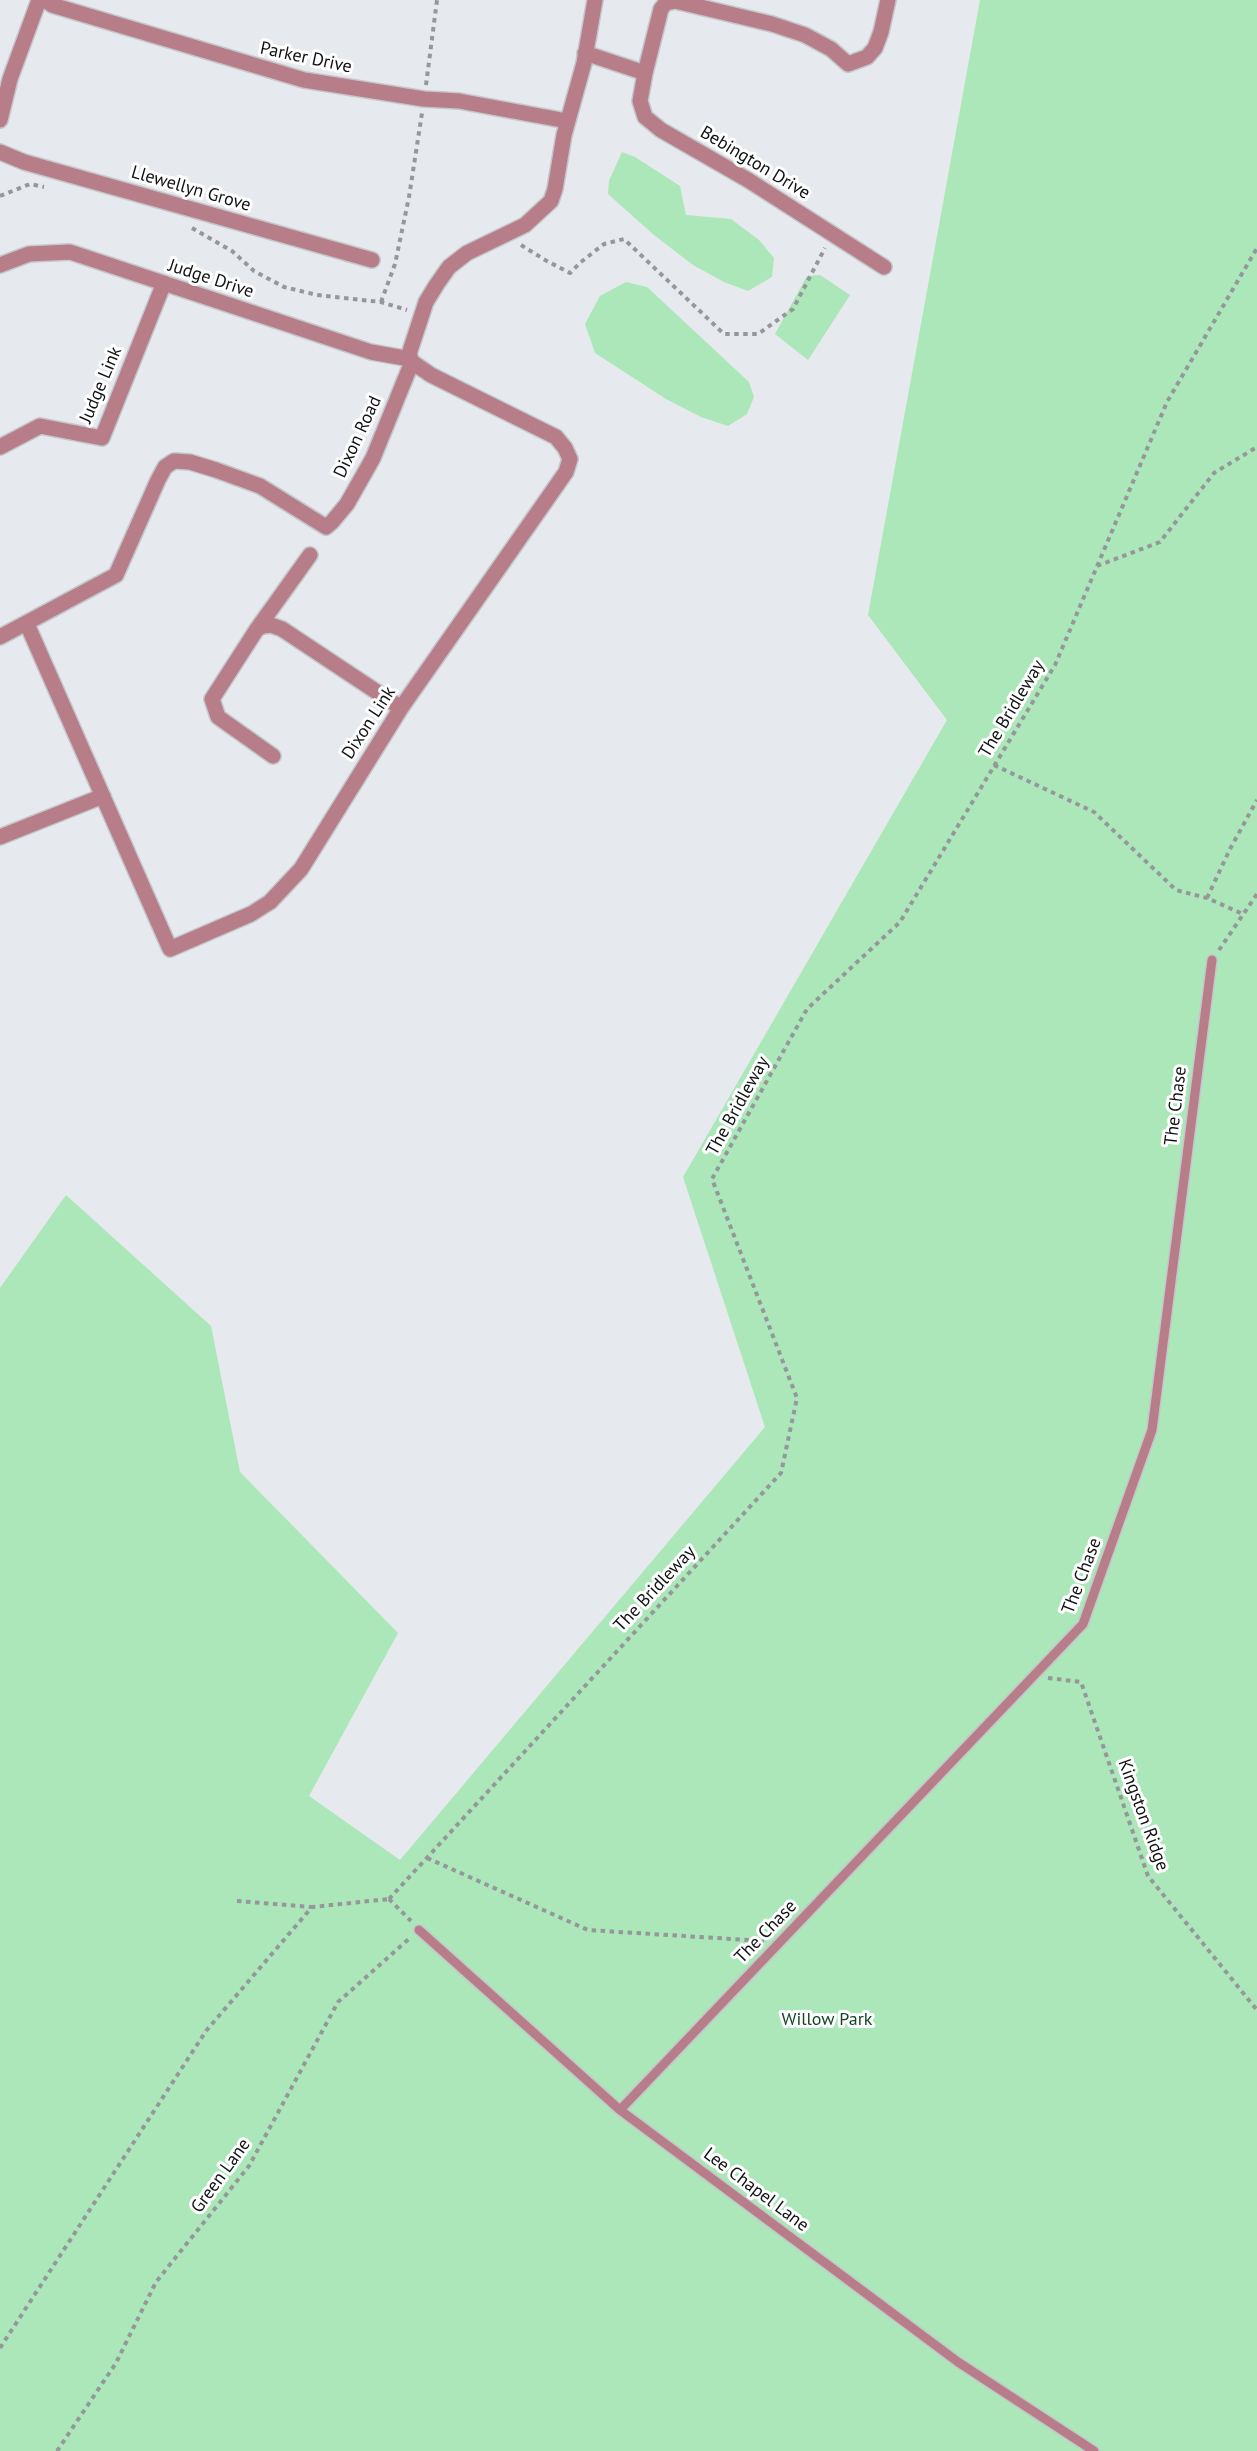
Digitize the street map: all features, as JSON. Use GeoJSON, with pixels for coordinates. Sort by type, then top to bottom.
{"type":"FeatureCollection","features":[{"type":"Feature","properties":{"kind":"street"},"geometry":{"type":"LineString","coordinates":[[0,120],[10,79],[39,0]]}},
{"type":"Feature","properties":{"kind":"street","name":"Parker Drive"},"geometry":{"type":"LineString","coordinates":[[45,0],[52,5],[304,80],[424,99],[459,100],[567,121]]}},
{"type":"Feature","properties":{"kind":"street","name":"Dixon Road"},"geometry":{"type":"LineString","coordinates":[[0,637],[116,575],[158,480],[165,467],[174,461],[190,462],[260,486],[326,527],[347,504],[373,458],[411,361],[408,354],[426,302],[449,267],[467,253],[535,218],[551,201],[595,0]]}},
{"type":"Feature","properties":{"kind":"street","name":"Bebington Drive"},"geometry":{"type":"LineString","coordinates":[[884,267],[748,180],[661,130],[645,117],[640,102],[658,17],[666,3],[675,1],[723,6],[805,35],[831,49],[848,63],[867,57],[875,48],[888,0]]}},
{"type":"Feature","properties":{"kind":"street"},"geometry":{"type":"LineString","coordinates":[[585,53],[645,73]]}},
{"type":"Feature","properties":{"kind":"street","name":"Llewellyn Grove"},"geometry":{"type":"LineString","coordinates":[[0,152],[24,162],[372,260]]}},
{"type":"Feature","properties":{"kind":"street","name":"Judge Drive"},"geometry":{"type":"LineString","coordinates":[[0,265],[29,254],[70,252],[371,352],[411,361]]}},
{"type":"Feature","properties":{"kind":"street","name":"Judge Link"},"geometry":{"type":"LineString","coordinates":[[0,447],[40,426],[102,438],[164,283]]}},
{"type":"Feature","properties":{"kind":"street","name":"Dixon Link"},"geometry":{"type":"LineString","coordinates":[[27,624],[170,950],[251,914],[270,902],[301,869],[401,708],[566,472],[570,459],[556,437],[431,375],[411,361]]}},
{"type":"Feature","properties":{"kind":"street"},"geometry":{"type":"LineString","coordinates":[[273,756],[223,721],[215,712],[212,699],[257,629],[310,555]]}},
{"type":"Feature","properties":{"kind":"street"},"geometry":{"type":"LineString","coordinates":[[257,629],[271,625],[282,629],[401,708]]}},
{"type":"Feature","properties":{"kind":"street"},"geometry":{"type":"LineString","coordinates":[[0,837],[103,796]]}},
{"type":"Feature","properties":{"kind":"lane","name":"The Chase"},"geometry":{"type":"LineString","coordinates":[[620,2110],[1083,1624],[1152,1430],[1212,960]]}},
{"type":"Feature","properties":{"kind":"lane","name":"Lee Chapel Lane"},"geometry":{"type":"LineString","coordinates":[[419,1930],[620,2110],[958,2362],[1094,2451]]}},
{"type":"Feature","properties":{"kind":"path"},"geometry":{"type":"LineString","coordinates":[[381,303],[395,264],[409,197],[437,0]]}},
{"type":"Feature","properties":{"kind":"path"},"geometry":{"type":"LineString","coordinates":[[0,196],[30,184],[49,188]]}},
{"type":"Feature","properties":{"kind":"path"},"geometry":{"type":"LineString","coordinates":[[187,226],[232,251],[254,271],[284,287],[317,295],[381,303],[422,314]]}},
{"type":"Feature","properties":{"kind":"path"},"geometry":{"type":"LineString","coordinates":[[506,234],[545,261],[570,273],[604,244],[624,239],[724,334],[758,334],[793,309],[832,234]]}},
{"type":"Feature","properties":{"kind":"path","name":"The Bridleway"},"geometry":{"type":"LineString","coordinates":[[389,1899],[781,1473],[797,1398],[712,1179],[807,1009],[900,921],[1054,665],[1167,402],[1257,248]]}},
{"type":"Feature","properties":{"kind":"path"},"geometry":{"type":"LineString","coordinates":[[1097,566],[1160,542],[1214,473],[1257,447]]}},
{"type":"Feature","properties":{"kind":"path"},"geometry":{"type":"LineString","coordinates":[[994,765],[1094,812],[1176,890],[1207,898],[1243,914]]}},
{"type":"Feature","properties":{"kind":"path"},"geometry":{"type":"LineString","coordinates":[[1207,898],[1257,800]]}},
{"type":"Feature","properties":{"kind":"path"},"geometry":{"type":"LineString","coordinates":[[1212,960],[1257,894]]}},
{"type":"Feature","properties":{"kind":"path","name":"Kingston Ridge"},"geometry":{"type":"LineString","coordinates":[[1033,1677],[1081,1682],[1148,1876],[1257,2010]]}},
{"type":"Feature","properties":{"kind":"path"},"geometry":{"type":"LineString","coordinates":[[427,1858],[588,1930],[779,1942]]}},
{"type":"Feature","properties":{"kind":"path"},"geometry":{"type":"LineString","coordinates":[[237,1901],[312,1907],[389,1899],[419,1930]]}},
{"type":"Feature","properties":{"kind":"path"},"geometry":{"type":"LineString","coordinates":[[0,2348],[206,2031],[312,1907]]}},
{"type":"Feature","properties":{"kind":"path","name":"Green Lane"},"geometry":{"type":"LineString","coordinates":[[57,2451],[116,2363],[156,2282],[249,2166],[338,2002],[419,1930]]}},
{"type":"Feature","properties":{"kind":"green space","name":"Willow Park"},"geometry":{"type":"Polygon","coordinates":[[[980,0],[1257,0],[1257,2451],[0,2451],[0,1288],[66,1195],[211,1326],[240,1472],[398,1633],[309,1796],[400,1860],[765,1427],[683,1177],[947,720],[868,615],[980,0]]]}},
{"type":"Feature","properties":{"kind":"green space"},"geometry":{"type":"Polygon","coordinates":[[[622,152],[635,157],[680,186],[686,215],[731,219],[759,240],[774,258],[772,277],[748,291],[724,282],[693,265],[654,235],[608,194],[609,181],[622,152]]]}},
{"type":"Feature","properties":{"kind":"green space"},"geometry":{"type":"Polygon","coordinates":[[[820,275],[850,295],[808,360],[775,334],[807,276],[820,275]]]}},
{"type":"Feature","properties":{"kind":"green space"},"geometry":{"type":"Polygon","coordinates":[[[626,282],[647,287],[749,382],[754,397],[747,414],[728,426],[701,417],[666,399],[595,353],[585,324],[600,296],[626,282]]]}}]}
